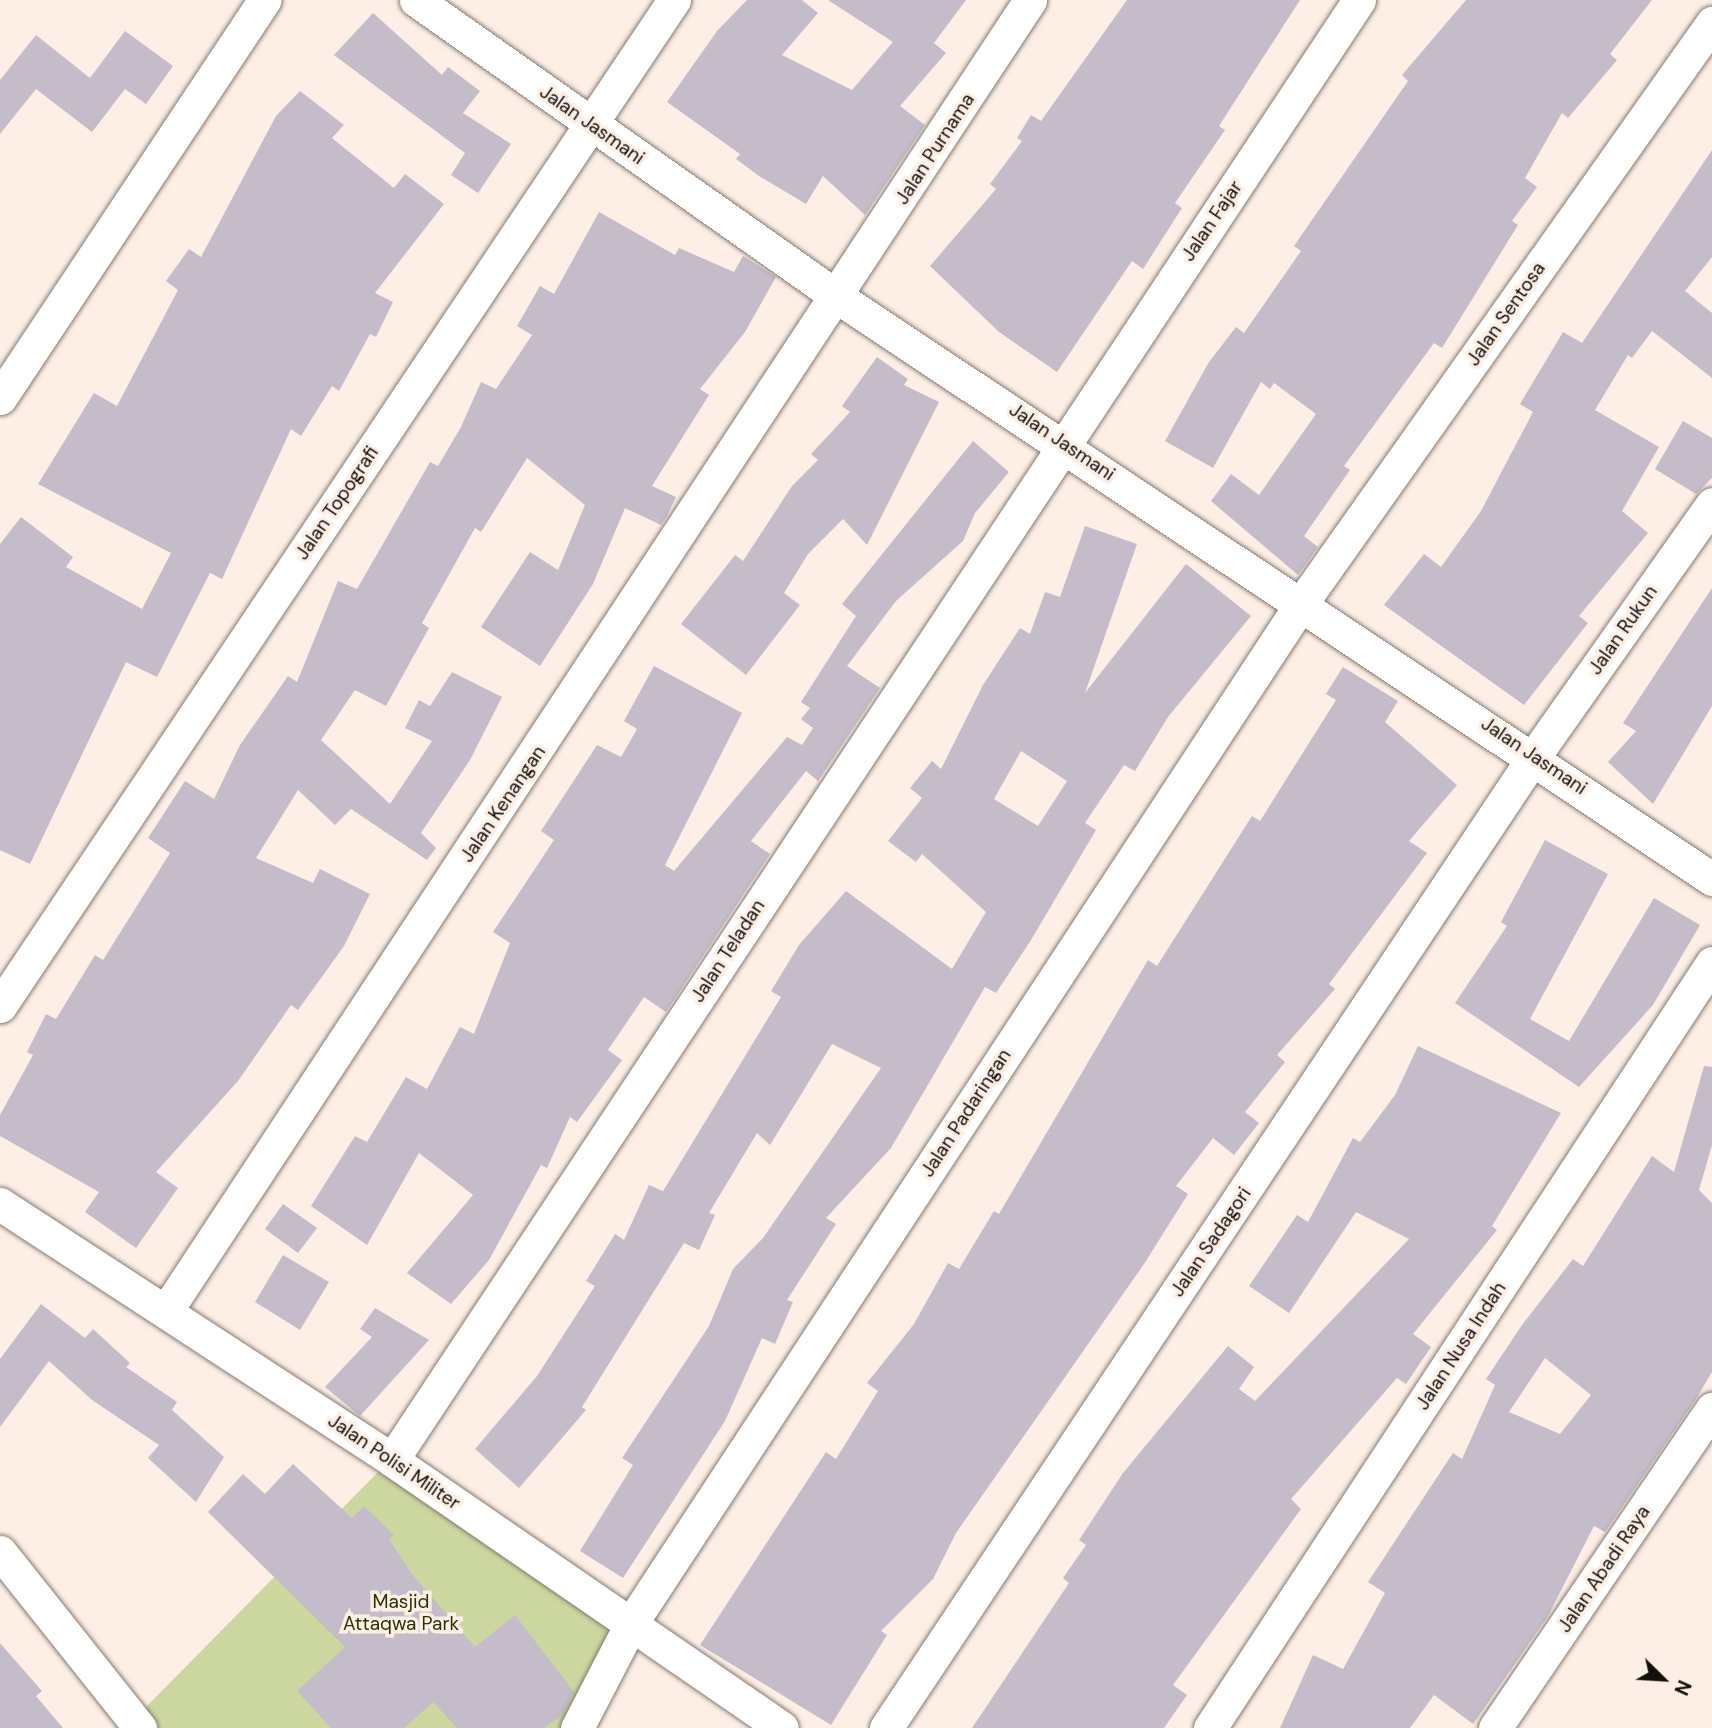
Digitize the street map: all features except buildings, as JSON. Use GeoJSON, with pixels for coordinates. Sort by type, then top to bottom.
{"type":"FeatureCollection","features":[{"type":"Feature","properties":{"kind":"street"},"geometry":{"type":"LineString","coordinates":[[0,398],[264,0]]}},
{"type":"Feature","properties":{"kind":"street","name":"Jalan Jasmani"},"geometry":{"type":"LineString","coordinates":[[416,0],[839,298],[1065,442],[1301,604],[1535,755],[1712,879]]}},
{"type":"Feature","properties":{"kind":"street","name":"Jalan Topografi"},"geometry":{"type":"LineString","coordinates":[[0,1006],[674,0]]}},
{"type":"Feature","properties":{"kind":"street","name":"Jalan Purnama"},"geometry":{"type":"LineString","coordinates":[[839,298],[1030,0]]}},
{"type":"Feature","properties":{"kind":"street","name":"Jalan Fajar"},"geometry":{"type":"LineString","coordinates":[[1065,442],[1359,0]]}},
{"type":"Feature","properties":{"kind":"street","name":"Jalan Sentosa"},"geometry":{"type":"LineString","coordinates":[[1301,604],[1712,23]]}},
{"type":"Feature","properties":{"kind":"street","name":"Jalan Kenangan"},"geometry":{"type":"LineString","coordinates":[[166,1311],[839,298]]}},
{"type":"Feature","properties":{"kind":"street","name":"Jalan Teladan"},"geometry":{"type":"LineString","coordinates":[[392,1460],[1065,442]]}},
{"type":"Feature","properties":{"kind":"street","name":"Jalan Rukun"},"geometry":{"type":"LineString","coordinates":[[1535,755],[1712,504]]}},
{"type":"Feature","properties":{"kind":"street","name":"Jalan Padaringan"},"geometry":{"type":"LineString","coordinates":[[577,1728],[632,1622],[1301,604]]}},
{"type":"Feature","properties":{"kind":"street","name":"Jalan Sadagori"},"geometry":{"type":"LineString","coordinates":[[886,1728],[1535,755]]}},
{"type":"Feature","properties":{"kind":"street","name":"Jalan Nusa Indah"},"geometry":{"type":"LineString","coordinates":[[1210,1728],[1712,963]]}},
{"type":"Feature","properties":{"kind":"street","name":"Jalan Polisi Militer"},"geometry":{"type":"LineString","coordinates":[[0,1203],[392,1460],[632,1622],[782,1728]]}},
{"type":"Feature","properties":{"kind":"street","name":"Jalan Abadi Raya"},"geometry":{"type":"LineString","coordinates":[[1495,1728],[1712,1409]]}},
{"type":"Feature","properties":{"kind":"street"},"geometry":{"type":"LineString","coordinates":[[0,1552],[140,1728]]}},
{"type":"Feature","properties":{"kind":"green space","name":"Masjid Attaqwa Park"},"geometry":{"type":"Polygon","coordinates":[[[384,1466],[624,1620],[568,1728],[148,1728],[138,1715],[384,1466]]]}}]}
